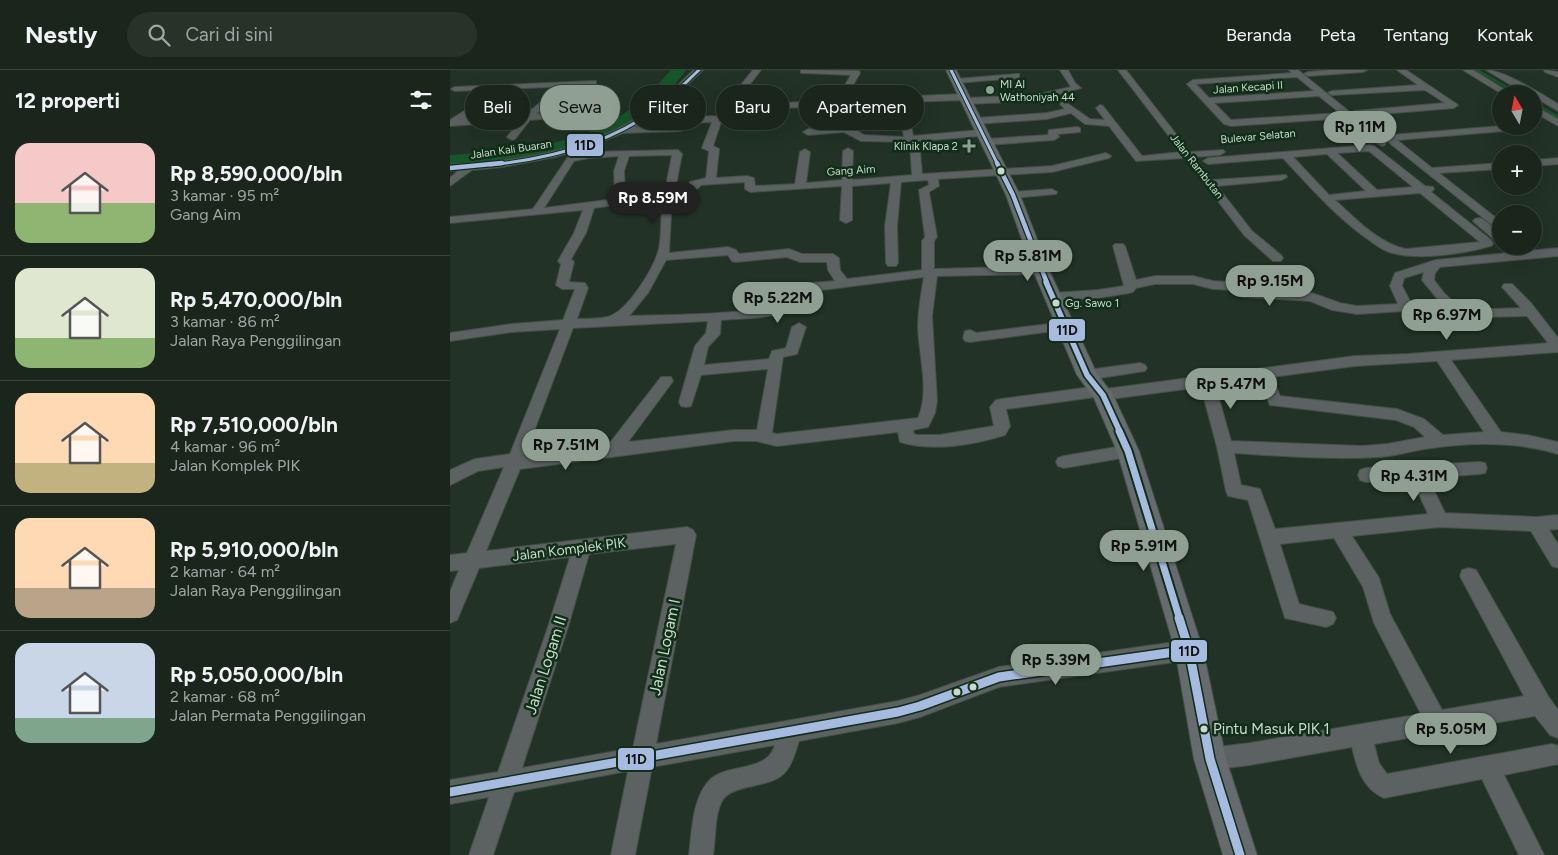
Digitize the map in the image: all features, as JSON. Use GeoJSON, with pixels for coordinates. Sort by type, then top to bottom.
{"type":"FeatureCollection","features":[{"type":"Feature","properties":{"kind":"main road"},"geometry":{"type":"LineString","coordinates":[[967,105],[1013,195],[1041,270],[1087,376],[1101,393],[1128,451],[1144,498],[1188,650],[1210,759],[1240,855]]}},
{"type":"Feature","properties":{"kind":"street","name":"Jalan Kali Buaran"},"geometry":{"type":"LineString","coordinates":[[450,168],[548,156],[574,149],[622,130],[651,113],[699,70]]}},
{"type":"Feature","properties":{"kind":"street"},"geometry":{"type":"LineString","coordinates":[[745,85],[757,70]]}},
{"type":"Feature","properties":{"kind":"street"},"geometry":{"type":"LineString","coordinates":[[1064,70],[1072,84],[1077,88]]}},
{"type":"Feature","properties":{"kind":"street","name":"Jalan Rambutan"},"geometry":{"type":"LineString","coordinates":[[1122,70],[1255,240],[1277,258]]}},
{"type":"Feature","properties":{"kind":"street"},"geometry":{"type":"LineString","coordinates":[[1207,101],[1191,83],[1301,72],[1363,70]]}},
{"type":"Feature","properties":{"kind":"street"},"geometry":{"type":"LineString","coordinates":[[1401,70],[1427,87]]}},
{"type":"Feature","properties":{"kind":"street"},"geometry":{"type":"LineString","coordinates":[[1467,70],[1493,85]]}},
{"type":"Feature","properties":{"kind":"street"},"geometry":{"type":"LineString","coordinates":[[1490,70],[1517,85]]}},
{"type":"Feature","properties":{"kind":"street"},"geometry":{"type":"LineString","coordinates":[[1548,70],[1558,75]]}},
{"type":"Feature","properties":{"kind":"street"},"geometry":{"type":"LineString","coordinates":[[804,71],[856,72],[849,85]]}},
{"type":"Feature","properties":{"kind":"street"},"geometry":{"type":"LineString","coordinates":[[1301,72],[1321,93],[1389,138],[1492,221]]}},
{"type":"Feature","properties":{"kind":"street"},"geometry":{"type":"LineString","coordinates":[[1301,72],[1332,93],[1378,139],[1492,233]]}},
{"type":"Feature","properties":{"kind":"street"},"geometry":{"type":"LineString","coordinates":[[808,132],[847,128],[857,133],[861,138],[911,139],[1016,76]]}},
{"type":"Feature","properties":{"kind":"street"},"geometry":{"type":"LineString","coordinates":[[453,90],[467,81],[458,80]]}},
{"type":"Feature","properties":{"kind":"street"},"geometry":{"type":"LineString","coordinates":[[453,90],[593,83]]}},
{"type":"Feature","properties":{"kind":"street"},"geometry":{"type":"LineString","coordinates":[[1332,93],[1427,87]]}},
{"type":"Feature","properties":{"kind":"street","name":"Jalan Kecapi II"},"geometry":{"type":"LineString","coordinates":[[1207,101],[1227,122],[1231,123],[1454,105],[1427,87]]}},
{"type":"Feature","properties":{"kind":"street"},"geometry":{"type":"LineString","coordinates":[[967,105],[1034,98],[1077,88]]}},
{"type":"Feature","properties":{"kind":"street","name":"Jalan Kecapi II"},"geometry":{"type":"LineString","coordinates":[[1207,101],[1321,93]]}},
{"type":"Feature","properties":{"kind":"street"},"geometry":{"type":"LineString","coordinates":[[1049,95],[1074,110],[1087,121],[1111,123]]}},
{"type":"Feature","properties":{"kind":"street"},"geometry":{"type":"LineString","coordinates":[[924,99],[967,105],[1054,137],[1052,132],[1077,130]]}},
{"type":"Feature","properties":{"kind":"street"},"geometry":{"type":"LineString","coordinates":[[1542,99],[1558,108]]}},
{"type":"Feature","properties":{"kind":"street"},"geometry":{"type":"LineString","coordinates":[[924,101],[999,107],[1003,119]]}},
{"type":"Feature","properties":{"kind":"street"},"geometry":{"type":"LineString","coordinates":[[967,105],[1003,119],[1047,116],[1074,110]]}},
{"type":"Feature","properties":{"kind":"street"},"geometry":{"type":"LineString","coordinates":[[530,115],[540,106]]}},
{"type":"Feature","properties":{"kind":"street"},"geometry":{"type":"LineString","coordinates":[[1100,108],[1111,123]]}},
{"type":"Feature","properties":{"kind":"street"},"geometry":{"type":"LineString","coordinates":[[1542,114],[1558,124]]}},
{"type":"Feature","properties":{"kind":"street"},"geometry":{"type":"LineString","coordinates":[[452,123],[465,115]]}},
{"type":"Feature","properties":{"kind":"street"},"geometry":{"type":"LineString","coordinates":[[536,212],[572,159],[589,155],[625,153],[652,141],[669,128],[681,127],[686,120],[716,119]]}},
{"type":"Feature","properties":{"kind":"street"},"geometry":{"type":"LineString","coordinates":[[452,123],[465,122]]}},
{"type":"Feature","properties":{"kind":"street","name":"Bulevar Selatan"},"geometry":{"type":"LineString","coordinates":[[1111,123],[1139,159],[1492,129]]}},
{"type":"Feature","properties":{"kind":"street"},"geometry":{"type":"LineString","coordinates":[[450,220],[588,206],[691,189],[696,183],[711,180],[714,149],[707,148],[716,124]]}},
{"type":"Feature","properties":{"kind":"street"},"geometry":{"type":"LineString","coordinates":[[1542,125],[1558,124]]}},
{"type":"Feature","properties":{"kind":"street"},"geometry":{"type":"LineString","coordinates":[[512,137],[517,130]]}},
{"type":"Feature","properties":{"kind":"street"},"geometry":{"type":"LineString","coordinates":[[622,130],[652,141],[677,154],[671,186],[680,192]]}},
{"type":"Feature","properties":{"kind":"street"},"geometry":{"type":"LineString","coordinates":[[909,130],[917,178]]}},
{"type":"Feature","properties":{"kind":"street"},"geometry":{"type":"LineString","coordinates":[[1208,161],[1329,151],[1374,149],[1487,244],[1467,248],[1399,252],[1390,249],[1358,227],[1326,198],[1286,155]]}},
{"type":"Feature","properties":{"kind":"street"},"geometry":{"type":"LineString","coordinates":[[846,220],[848,151]]}},
{"type":"Feature","properties":{"kind":"street"},"geometry":{"type":"LineString","coordinates":[[1329,151],[1374,194]]}},
{"type":"Feature","properties":{"kind":"street"},"geometry":{"type":"LineString","coordinates":[[800,186],[805,152]]}},
{"type":"Feature","properties":{"kind":"street"},"geometry":{"type":"LineString","coordinates":[[620,200],[618,166],[625,153]]}},
{"type":"Feature","properties":{"kind":"street","name":"Gang Aim"},"geometry":{"type":"LineString","coordinates":[[711,180],[747,179],[750,180],[750,188],[753,189],[1052,169],[1106,156]]}},
{"type":"Feature","properties":{"kind":"street"},"geometry":{"type":"LineString","coordinates":[[1542,162],[1558,161]]}},
{"type":"Feature","properties":{"kind":"street"},"geometry":{"type":"LineString","coordinates":[[450,183],[470,166]]}},
{"type":"Feature","properties":{"kind":"street"},"geometry":{"type":"LineString","coordinates":[[1430,171],[1492,167]]}},
{"type":"Feature","properties":{"kind":"street"},"geometry":{"type":"LineString","coordinates":[[450,478],[475,465],[614,449],[764,435],[778,440],[923,424],[929,411],[929,359],[925,317],[929,274],[928,241],[931,236],[924,190],[934,186],[932,177]]}},
{"type":"Feature","properties":{"kind":"street"},"geometry":{"type":"LineString","coordinates":[[1211,184],[1282,178]]}},
{"type":"Feature","properties":{"kind":"street"},"geometry":{"type":"LineString","coordinates":[[892,263],[891,226],[896,179]]}},
{"type":"Feature","properties":{"kind":"street"},"geometry":{"type":"LineString","coordinates":[[1326,198],[1450,187]]}},
{"type":"Feature","properties":{"kind":"street"},"geometry":{"type":"LineString","coordinates":[[1013,195],[1052,192]]}},
{"type":"Feature","properties":{"kind":"street"},"geometry":{"type":"LineString","coordinates":[[611,321],[629,310],[662,258],[665,248],[667,194]]}},
{"type":"Feature","properties":{"kind":"street"},"geometry":{"type":"LineString","coordinates":[[450,614],[516,461],[582,288],[581,286],[562,286],[568,262],[564,261],[580,233],[589,209],[588,206]]}},
{"type":"Feature","properties":{"kind":"street"},"geometry":{"type":"LineString","coordinates":[[1119,246],[1132,285]]}},
{"type":"Feature","properties":{"kind":"street"},"geometry":{"type":"LineString","coordinates":[[662,258],[732,252],[736,258],[789,253],[800,258],[833,258],[834,270],[844,283]]}},
{"type":"Feature","properties":{"kind":"street"},"geometry":{"type":"LineString","coordinates":[[1542,253],[1558,252]]}},
{"type":"Feature","properties":{"kind":"street"},"geometry":{"type":"LineString","coordinates":[[1406,307],[1396,286],[1399,276],[1436,264],[1496,255]]}},
{"type":"Feature","properties":{"kind":"street"},"geometry":{"type":"LineString","coordinates":[[1436,264],[1429,273],[1428,280],[1440,296],[1459,314]]}},
{"type":"Feature","properties":{"kind":"street"},"geometry":{"type":"LineString","coordinates":[[450,337],[512,328],[611,321],[715,317],[783,308],[792,304],[800,291],[812,287],[929,274],[1041,270]]}},
{"type":"Feature","properties":{"kind":"street"},"geometry":{"type":"LineString","coordinates":[[1053,297],[1123,291],[1129,289],[1132,285],[1155,280],[1193,280],[1213,285],[1239,286],[1244,293],[1312,297],[1337,307],[1350,309],[1370,310],[1406,307],[1437,309],[1444,313],[1459,314],[1530,312]]}},
{"type":"Feature","properties":{"kind":"street"},"geometry":{"type":"LineString","coordinates":[[905,425],[906,438],[913,441],[935,441],[999,431],[1002,426],[998,407],[1001,404],[1207,381],[1355,361],[1408,359],[1558,347],[1556,339],[1508,287]]}},
{"type":"Feature","properties":{"kind":"street"},"geometry":{"type":"LineString","coordinates":[[686,402],[702,346],[713,334],[715,317]]}},
{"type":"Feature","properties":{"kind":"street"},"geometry":{"type":"LineString","coordinates":[[764,435],[777,354],[792,350],[799,326]]}},
{"type":"Feature","properties":{"kind":"street"},"geometry":{"type":"LineString","coordinates":[[970,334],[970,338],[1065,326]]}},
{"type":"Feature","properties":{"kind":"street"},"geometry":{"type":"LineString","coordinates":[[1441,356],[1497,439]]}},
{"type":"Feature","properties":{"kind":"street"},"geometry":{"type":"LineString","coordinates":[[695,371],[775,363]]}},
{"type":"Feature","properties":{"kind":"street"},"geometry":{"type":"LineString","coordinates":[[1087,376],[1140,368]]}},
{"type":"Feature","properties":{"kind":"street"},"geometry":{"type":"LineString","coordinates":[[1264,374],[1275,401],[1397,415],[1418,423],[1440,441]]}},
{"type":"Feature","properties":{"kind":"street"},"geometry":{"type":"LineString","coordinates":[[614,449],[666,381]]}},
{"type":"Feature","properties":{"kind":"street"},"geometry":{"type":"LineString","coordinates":[[1207,381],[1225,447],[1234,491],[1254,494],[1292,612],[1326,618]]}},
{"type":"Feature","properties":{"kind":"street"},"geometry":{"type":"LineString","coordinates":[[1225,447],[1295,449],[1328,453],[1384,451],[1440,441],[1476,438],[1546,444],[1558,448]]}},
{"type":"Feature","properties":{"kind":"street"},"geometry":{"type":"LineString","coordinates":[[1064,462],[1128,451]]}},
{"type":"Feature","properties":{"kind":"street"},"geometry":{"type":"LineString","coordinates":[[1366,474],[1479,468]]}},
{"type":"Feature","properties":{"kind":"street"},"geometry":{"type":"LineString","coordinates":[[1417,471],[1440,520]]}},
{"type":"Feature","properties":{"kind":"street"},"geometry":{"type":"LineString","coordinates":[[1269,537],[1440,520],[1536,524],[1558,522]]}},
{"type":"Feature","properties":{"kind":"street"},"geometry":{"type":"LineString","coordinates":[[1536,524],[1558,560]]}},
{"type":"Feature","properties":{"kind":"street"},"geometry":{"type":"LineString","coordinates":[[1339,531],[1372,584],[1381,617],[1437,722]]}},
{"type":"Feature","properties":{"kind":"street","name":"Jalan Komplek PIK"},"geometry":{"type":"LineString","coordinates":[[450,563],[688,535]]}},
{"type":"Feature","properties":{"kind":"street","name":"Jalan Logam I"},"geometry":{"type":"LineString","coordinates":[[641,758],[688,535]]}},
{"type":"Feature","properties":{"kind":"street","name":"Jalan Logam II"},"geometry":{"type":"LineString","coordinates":[[481,855],[558,627],[582,547]]}},
{"type":"Feature","properties":{"kind":"street"},"geometry":{"type":"LineString","coordinates":[[1469,576],[1540,704],[1558,727]]}},
{"type":"Feature","properties":{"kind":"street"},"geometry":{"type":"LineString","coordinates":[[450,792],[898,712],[1000,677],[1188,650]]}},
{"type":"Feature","properties":{"kind":"street"},"geometry":{"type":"LineString","coordinates":[[1210,759],[1361,736],[1540,704]]}},
{"type":"Feature","properties":{"kind":"street"},"geometry":{"type":"LineString","coordinates":[[702,855],[710,803],[715,790],[725,783],[746,779],[779,764],[790,732]]}},
{"type":"Feature","properties":{"kind":"street"},"geometry":{"type":"LineString","coordinates":[[1361,736],[1370,774],[1384,786],[1552,755]]}},
{"type":"Feature","properties":{"kind":"street"},"geometry":{"type":"LineString","coordinates":[[623,855],[641,758]]}},
{"type":"Feature","properties":{"kind":"street"},"geometry":{"type":"LineString","coordinates":[[1488,768],[1532,855]]}},
{"type":"Feature","properties":{"kind":"waterway"},"geometry":{"type":"LineString","coordinates":[[450,160],[521,155],[565,146],[586,139],[607,130],[643,107],[679,70]]}},
{"type":"Feature","properties":{"kind":"waterway"},"geometry":{"type":"LineString","coordinates":[[1477,70],[1503,85]]}},
{"type":"Feature","properties":{"kind":"waterway"},"geometry":{"type":"LineString","coordinates":[[1542,108],[1558,117]]}},
{"type":"Feature","properties":{"kind":"transit line","name":"11D"},"geometry":{"type":"LineString","coordinates":[[450,168],[529,159],[554,154],[604,138],[628,127],[651,113],[699,70]]}},
{"type":"Feature","properties":{"kind":"transit line","name":"11D"},"geometry":{"type":"LineString","coordinates":[[951,70],[1013,195],[1041,270],[1087,375],[1103,395],[1128,451],[1189,650],[1210,759],[1240,855]]}},
{"type":"Feature","properties":{"kind":"transit line","name":"11D"},"geometry":{"type":"LineString","coordinates":[[450,792],[898,712],[920,706],[999,677],[1189,650]]}},
{"type":"Feature","properties":{"kind":"place","name":"MI Al Wathoniyah 44"},"geometry":{"type":"Point","coordinates":[990,90]}},
{"type":"Feature","properties":{"kind":"place","name":"Klinik Klapa 2"},"geometry":{"type":"Point","coordinates":[969,146]}},
{"type":"Feature","properties":{"kind":"place","name":"Gg. Sawo 1"},"geometry":{"type":"Point","coordinates":[1056,303]}},
{"type":"Feature","properties":{"kind":"place","name":"Pintu Masuk PIK 1"},"geometry":{"type":"Point","coordinates":[1204,729]}}]}
